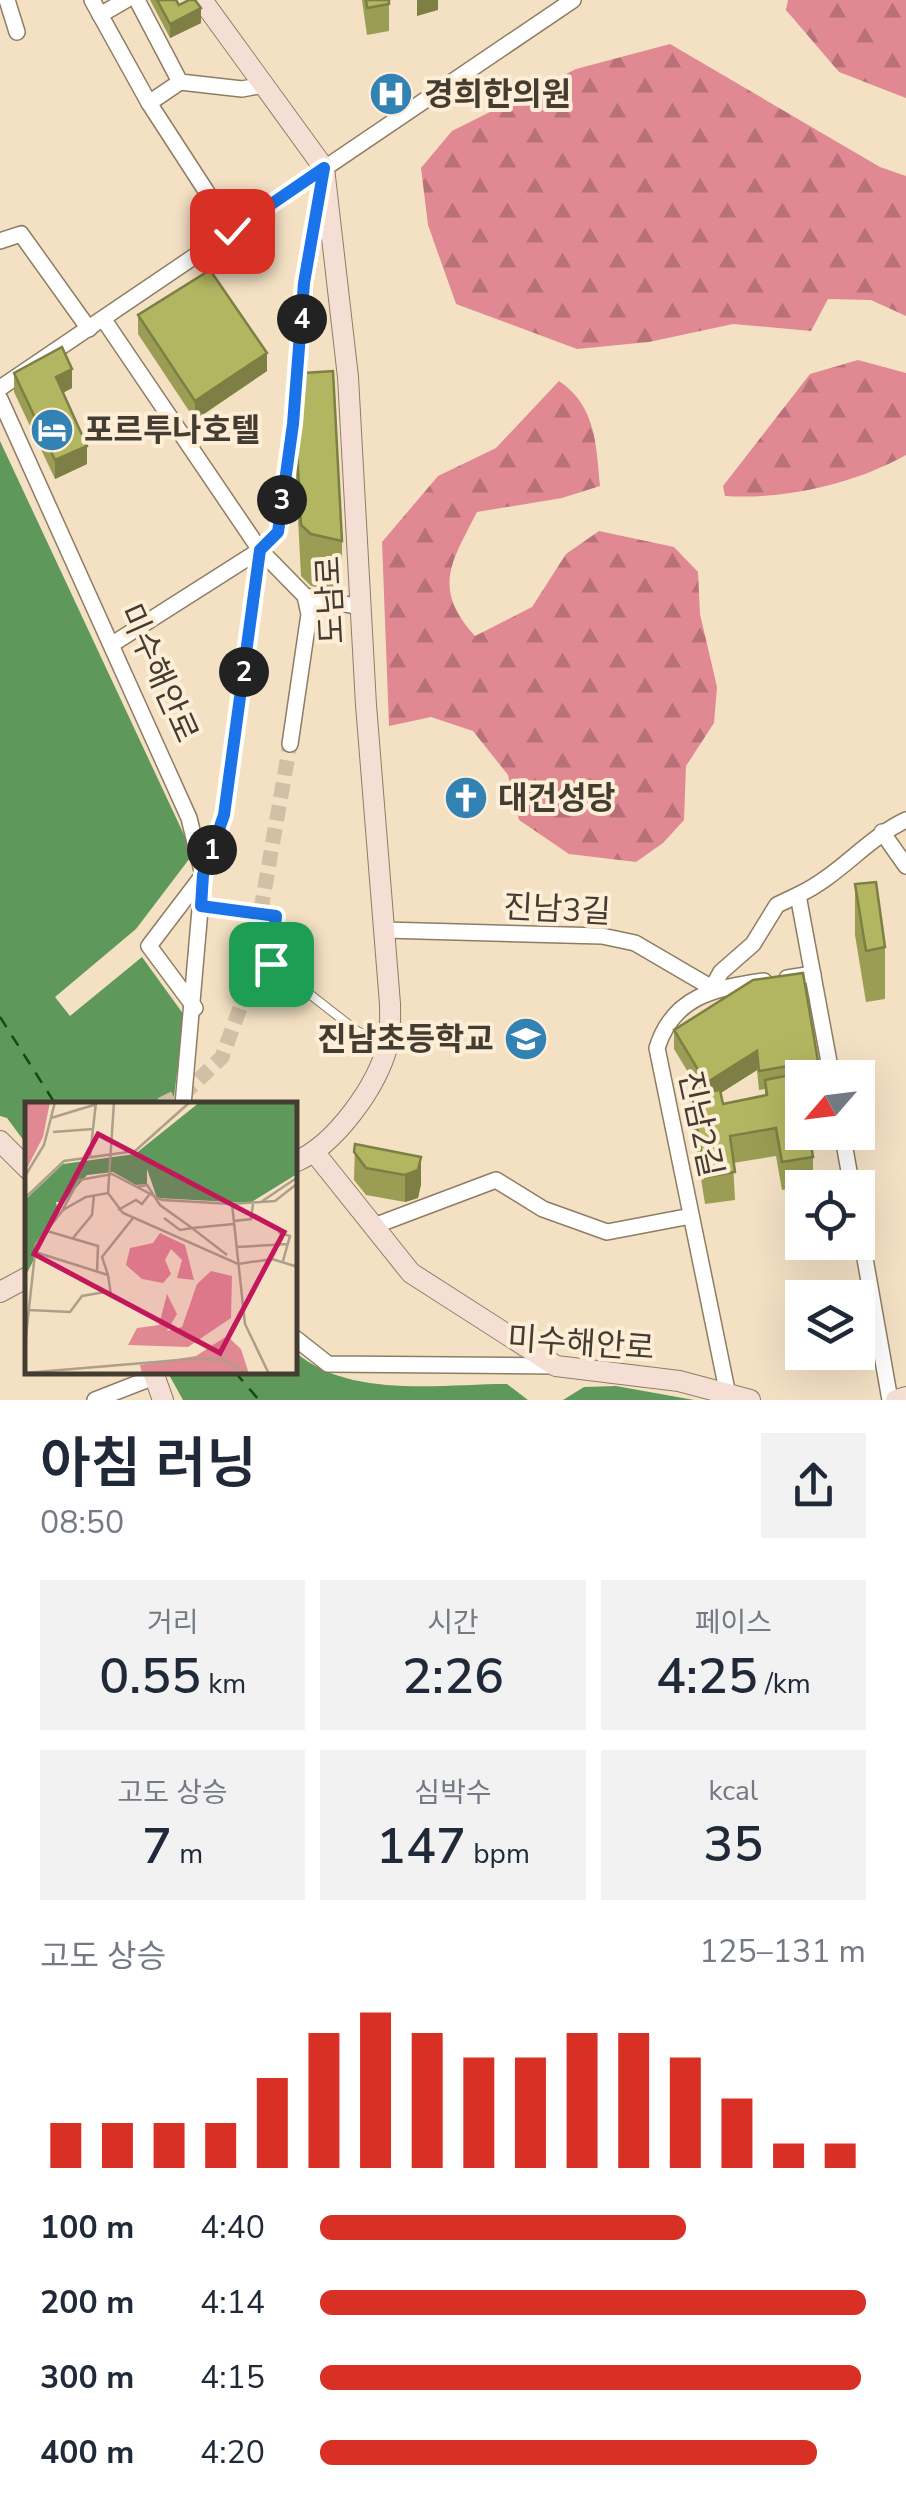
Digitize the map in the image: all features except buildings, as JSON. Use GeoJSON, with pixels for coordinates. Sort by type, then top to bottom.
{"type":"FeatureCollection","features":[{"type":"Feature","properties":{"kind":"main road","name":"도남로"},"geometry":{"type":"LineString","coordinates":[[202,0],[324,168],[348,376],[360,607],[385,930],[388,1044],[368,1092],[305,1158]]}},
{"type":"Feature","properties":{"kind":"main road"},"geometry":{"type":"LineString","coordinates":[[0,1141],[25,1166]]}},
{"type":"Feature","properties":{"kind":"main road"},"geometry":{"type":"LineString","coordinates":[[305,1158],[374,1226],[411,1273],[556,1366]]}},
{"type":"Feature","properties":{"kind":"main road"},"geometry":{"type":"LineString","coordinates":[[0,1292],[24,1279]]}},
{"type":"Feature","properties":{"kind":"main road","name":"미수해안로"},"geometry":{"type":"LineString","coordinates":[[556,1366],[679,1381],[750,1400]]}},
{"type":"Feature","properties":{"kind":"main road"},"geometry":{"type":"LineString","coordinates":[[153,1375],[163,1400]]}},
{"type":"Feature","properties":{"kind":"main road"},"geometry":{"type":"LineString","coordinates":[[893,1400],[906,1397]]}},
{"type":"Feature","properties":{"kind":"street"},"geometry":{"type":"LineString","coordinates":[[7,0],[17,32]]}},
{"type":"Feature","properties":{"kind":"street"},"geometry":{"type":"LineString","coordinates":[[126,0],[96,7],[149,104],[232,231]]}},
{"type":"Feature","properties":{"kind":"street"},"geometry":{"type":"LineString","coordinates":[[137,0],[180,82]]}},
{"type":"Feature","properties":{"kind":"street"},"geometry":{"type":"LineString","coordinates":[[0,388],[574,0]]}},
{"type":"Feature","properties":{"kind":"street"},"geometry":{"type":"LineString","coordinates":[[149,104],[180,82],[242,89],[264,84]]}},
{"type":"Feature","properties":{"kind":"street"},"geometry":{"type":"LineString","coordinates":[[114,643],[260,550],[278,532],[293,424],[304,283],[324,168]]}},
{"type":"Feature","properties":{"kind":"street"},"geometry":{"type":"LineString","coordinates":[[0,241],[21,234],[89,329]]}},
{"type":"Feature","properties":{"kind":"street"},"geometry":{"type":"LineString","coordinates":[[104,320],[260,550],[306,596],[360,607]]}},
{"type":"Feature","properties":{"kind":"street","name":"미수해안로"},"geometry":{"type":"LineString","coordinates":[[0,398],[114,643],[189,818],[203,875],[195,1008],[183,1102]]}},
{"type":"Feature","properties":{"kind":"street"},"geometry":{"type":"LineString","coordinates":[[195,1008],[149,946],[203,875],[224,815],[260,550]]}},
{"type":"Feature","properties":{"kind":"street"},"geometry":{"type":"LineString","coordinates":[[290,744],[309,614],[306,596]]}},
{"type":"Feature","properties":{"kind":"street"},"geometry":{"type":"LineString","coordinates":[[712,988],[722,972],[753,944],[777,906],[826,882],[882,832],[906,820]]}},
{"type":"Feature","properties":{"kind":"street"},"geometry":{"type":"LineString","coordinates":[[882,832],[906,866]]}},
{"type":"Feature","properties":{"kind":"street"},"geometry":{"type":"LineString","coordinates":[[798,896],[829,1060]]}},
{"type":"Feature","properties":{"kind":"street","name":"진남3길"},"geometry":{"type":"LineString","coordinates":[[385,930],[602,936],[635,943],[712,988]]}},
{"type":"Feature","properties":{"kind":"street","name":"진남2길"},"geometry":{"type":"LineString","coordinates":[[728,1395],[657,1048],[671,1015],[712,988],[813,974]]}},
{"type":"Feature","properties":{"kind":"street"},"geometry":{"type":"LineString","coordinates":[[374,1226],[496,1180],[543,1208],[607,1232],[691,1216]]}},
{"type":"Feature","properties":{"kind":"street"},"geometry":{"type":"LineString","coordinates":[[866,1260],[893,1400]]}},
{"type":"Feature","properties":{"kind":"street","name":"미수해안로"},"geometry":{"type":"LineString","coordinates":[[298,1340],[328,1364],[556,1366]]}},
{"type":"Feature","properties":{"kind":"street"},"geometry":{"type":"LineString","coordinates":[[96,1400],[151,1375]]}},
{"type":"Feature","properties":{"kind":"lane"},"geometry":{"type":"LineString","coordinates":[[201,906],[276,916],[271,964],[357,1031],[388,1044]]}},
{"type":"Feature","properties":{"kind":"green space"},"geometry":{"type":"Polygon","coordinates":[[[788,0],[906,0],[906,98],[839,72],[786,10],[788,0]]]}},
{"type":"Feature","properties":{"kind":"green space"},"geometry":{"type":"Polygon","coordinates":[[[670,44],[880,167],[906,176],[906,316],[871,300],[828,299],[811,331],[733,324],[649,342],[577,349],[456,304],[428,225],[421,168],[452,131],[576,69],[670,44]]]}},
{"type":"Feature","properties":{"kind":"green space"},"geometry":{"type":"Polygon","coordinates":[[[858,360],[906,373],[906,455],[864,474],[818,488],[725,496],[723,486],[810,374],[858,360]]]}},
{"type":"Feature","properties":{"kind":"green space"},"geometry":{"type":"Polygon","coordinates":[[[559,381],[587,414],[595,441],[600,486],[562,498],[477,512],[454,561],[450,589],[454,604],[475,636],[532,607],[566,554],[599,531],[674,547],[698,572],[700,614],[717,687],[714,723],[686,766],[684,820],[663,843],[636,862],[569,854],[519,820],[508,775],[473,731],[431,717],[389,726],[382,542],[438,476],[496,448],[559,381]]]}},
{"type":"Feature","properties":{"kind":"shaded area"},"geometry":{"type":"Polygon","coordinates":[[[0,441],[193,854],[136,929],[55,997],[70,1016],[142,957],[184,1015],[173,1102],[25,1102],[25,1142],[7,1118],[0,1116],[0,441]]]}},
{"type":"Feature","properties":{"kind":"shaded area"},"geometry":{"type":"Polygon","coordinates":[[[298,1354],[317,1367],[368,1383],[507,1384],[528,1400],[183,1400],[169,1375],[298,1375],[298,1354]]]}},
{"type":"Feature","properties":{"kind":"shaded area"},"geometry":{"type":"Polygon","coordinates":[[[616,1386],[694,1400],[563,1400],[584,1387],[616,1386]]]}},
{"type":"Feature","properties":{"kind":"ferry route"},"geometry":{"type":"LineString","coordinates":[[0,1017],[54,1102]]}},
{"type":"Feature","properties":{"kind":"ferry route"},"geometry":{"type":"LineString","coordinates":[[238,1375],[259,1400]]}},
{"type":"Feature","properties":{"kind":"tunnel"},"geometry":{"type":"LineString","coordinates":[[167,1102],[185,1093],[222,1057],[247,989],[290,744]]}},
{"type":"Feature","properties":{"kind":"place","name":"경희한의원"},"geometry":{"type":"Point","coordinates":[391,94]}},
{"type":"Feature","properties":{"kind":"place","name":"포르투나호텔"},"geometry":{"type":"Point","coordinates":[52,430]}},
{"type":"Feature","properties":{"kind":"place","name":"대건성당"},"geometry":{"type":"Point","coordinates":[466,798]}},
{"type":"Feature","properties":{"kind":"place","name":"진남초등학교"},"geometry":{"type":"Point","coordinates":[526,1039]}},
{"type":"Feature","properties":{"kind":"route"},"geometry":{"type":"LineString","coordinates":[[232,231],[324,168],[304,283],[293,424],[278,532],[260,550],[224,815],[203,875],[201,906],[276,916],[271,964]]}}]}
